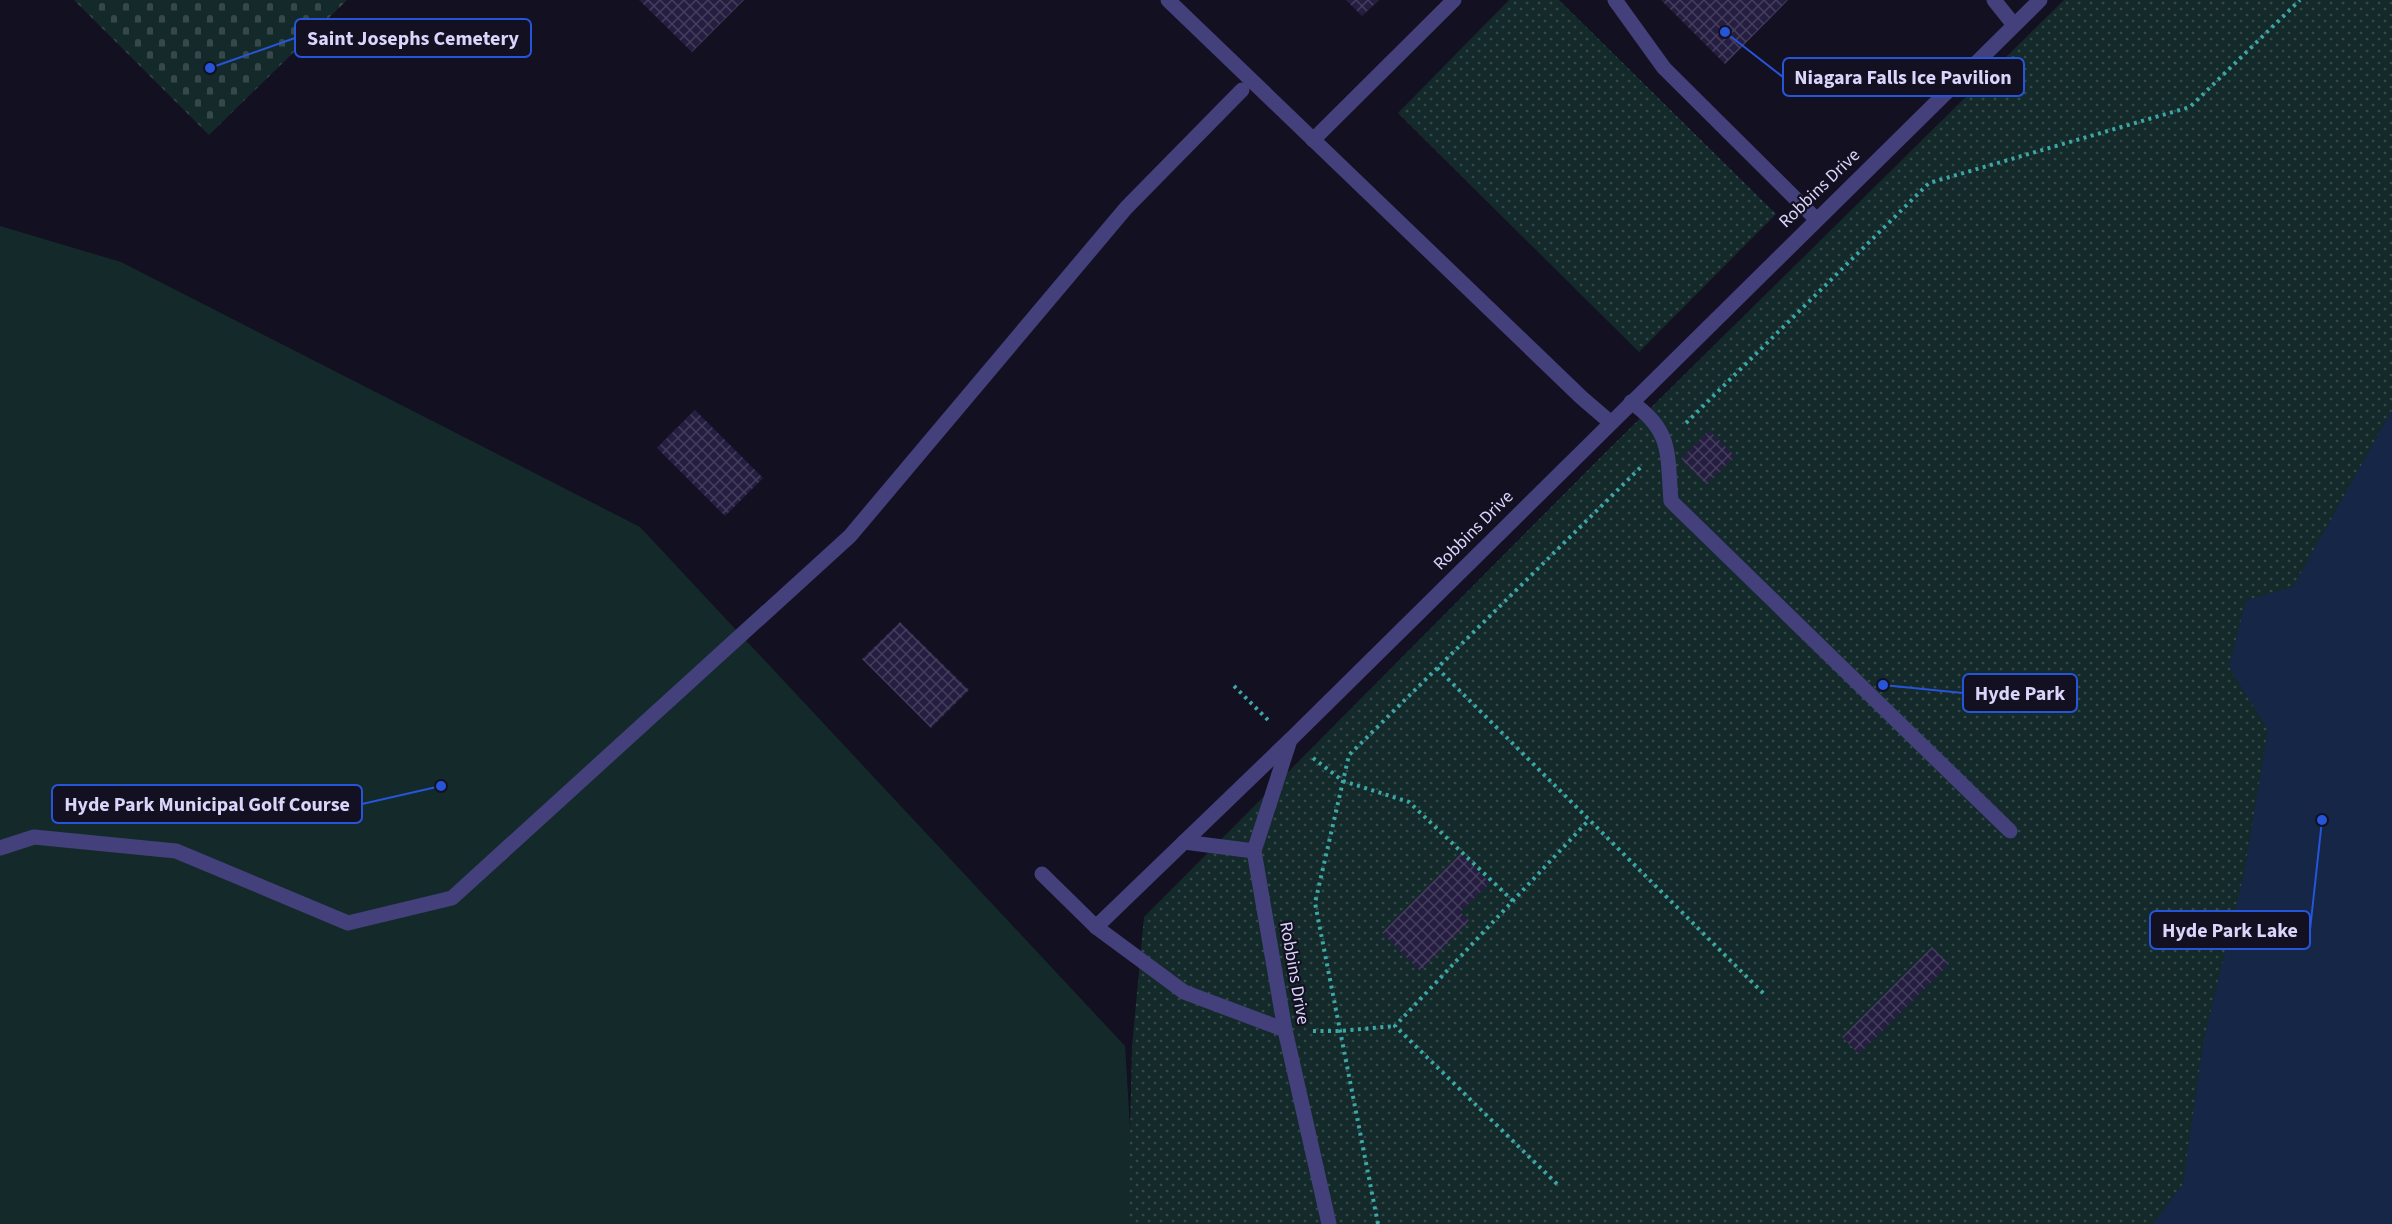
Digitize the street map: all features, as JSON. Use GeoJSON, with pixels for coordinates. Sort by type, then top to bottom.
{"type":"FeatureCollection","features":[{"type":"Feature","properties":{"kind":"street"},"geometry":{"type":"LineString","coordinates":[[1168,0],[1582,398],[1610,422]]}},
{"type":"Feature","properties":{"kind":"street"},"geometry":{"type":"LineString","coordinates":[[1314,140],[1454,0]]}},
{"type":"Feature","properties":{"kind":"street"},"geometry":{"type":"LineString","coordinates":[[1615,0],[1664,68],[1816,219]]}},
{"type":"Feature","properties":{"kind":"street"},"geometry":{"type":"LineString","coordinates":[[1994,0],[2014,25]]}},
{"type":"Feature","properties":{"kind":"street","name":"Robbins Drive"},"geometry":{"type":"LineString","coordinates":[[1329,1224],[1285,1030],[1254,851],[1290,740],[1630,402],[2040,0]]}},
{"type":"Feature","properties":{"kind":"street"},"geometry":{"type":"LineString","coordinates":[[0,848],[34,837],[176,851],[348,923],[452,898],[850,536],[1126,208],[1242,90]]}},
{"type":"Feature","properties":{"kind":"street"},"geometry":{"type":"LineString","coordinates":[[1630,402],[1650,415],[1666,442],[1671,501],[2010,831]]}},
{"type":"Feature","properties":{"kind":"street"},"geometry":{"type":"LineString","coordinates":[[1095,927],[1290,740]]}},
{"type":"Feature","properties":{"kind":"street"},"geometry":{"type":"LineString","coordinates":[[1184,842],[1254,851]]}},
{"type":"Feature","properties":{"kind":"street"},"geometry":{"type":"LineString","coordinates":[[1042,874],[1095,927],[1184,992],[1285,1030]]}},
{"type":"Feature","properties":{"kind":"path"},"geometry":{"type":"LineString","coordinates":[[1437,668],[1764,994]]}},
{"type":"Feature","properties":{"kind":"path"},"geometry":{"type":"LineString","coordinates":[[1234,686],[1290,740],[1343,781],[1409,802],[1514,901]]}},
{"type":"Feature","properties":{"kind":"path"},"geometry":{"type":"LineString","coordinates":[[1285,1030],[1340,1031],[1395,1026],[1589,820]]}},
{"type":"Feature","properties":{"kind":"path"},"geometry":{"type":"LineString","coordinates":[[1395,1026],[1557,1184]]}},
{"type":"Feature","properties":{"kind":"green space"},"geometry":{"type":"Polygon","coordinates":[[[74,0],[347,0],[209,135],[74,0]]]}},
{"type":"Feature","properties":{"kind":"green space"},"geometry":{"type":"Polygon","coordinates":[[[1509,0],[1559,0],[1776,214],[1639,352],[1398,113],[1509,0]]]}},
{"type":"Feature","properties":{"kind":"green space"},"geometry":{"type":"Polygon","coordinates":[[[2064,0],[2392,0],[2392,1224],[1128,1224],[1132,1047],[1144,917],[1604,454],[2064,0]]]}},
{"type":"Feature","properties":{"kind":"green space"},"geometry":{"type":"Polygon","coordinates":[[[0,226],[121,262],[640,527],[1125,1046],[1136,1224],[0,1224],[0,226]]]}},
{"type":"Feature","properties":{"kind":"water"},"geometry":{"type":"Polygon","coordinates":[[[2392,410],[2392,1224],[2153,1224],[2183,1184],[2204,1039],[2244,874],[2268,730],[2229,667],[2246,600],[2293,587],[2392,410]]]}},
{"type":"Feature","properties":{"kind":"building"},"geometry":{"type":"Polygon","coordinates":[[[639,0],[744,0],[692,52],[639,0]]]}},
{"type":"Feature","properties":{"kind":"building"},"geometry":{"type":"Polygon","coordinates":[[[1346,0],[1379,0],[1362,16],[1346,0]]]}},
{"type":"Feature","properties":{"kind":"building"},"geometry":{"type":"Polygon","coordinates":[[[1661,0],[1788,0],[1725,64],[1661,0]]]}},
{"type":"Feature","properties":{"kind":"building"},"geometry":{"type":"Polygon","coordinates":[[[695,410],[763,478],[725,516],[657,448],[695,410]]]}},
{"type":"Feature","properties":{"kind":"building"},"geometry":{"type":"Polygon","coordinates":[[[1709,430],[1735,456],[1706,484],[1681,459],[1709,430]]]}},
{"type":"Feature","properties":{"kind":"building"},"geometry":{"type":"Polygon","coordinates":[[[900,622],[969,690],[931,728],[862,659],[900,622]]]}},
{"type":"Feature","properties":{"kind":"building"},"geometry":{"type":"Polygon","coordinates":[[[1461,853],[1490,883],[1460,912],[1470,921],[1420,971],[1382,933],[1461,853]]]}},
{"type":"Feature","properties":{"kind":"building"},"geometry":{"type":"Polygon","coordinates":[[[1932,947],[1949,964],[1859,1054],[1842,1037],[1932,947]]]}},
{"type":"Feature","properties":{"kind":"place","name":"Niagara Falls Ice Pavilion"},"geometry":{"type":"Point","coordinates":[1725,32]}},
{"type":"Feature","properties":{"kind":"place","name":"Saint Josephs Cemetery"},"geometry":{"type":"Point","coordinates":[210,68]}},
{"type":"Feature","properties":{"kind":"place","name":"Hyde Park"},"geometry":{"type":"Point","coordinates":[1883,685]}},
{"type":"Feature","properties":{"kind":"place","name":"Hyde Park Municipal Golf Course"},"geometry":{"type":"Point","coordinates":[441,786]}},
{"type":"Feature","properties":{"kind":"place","name":"Hyde Park Lake"},"geometry":{"type":"Point","coordinates":[2322,820]}}]}
